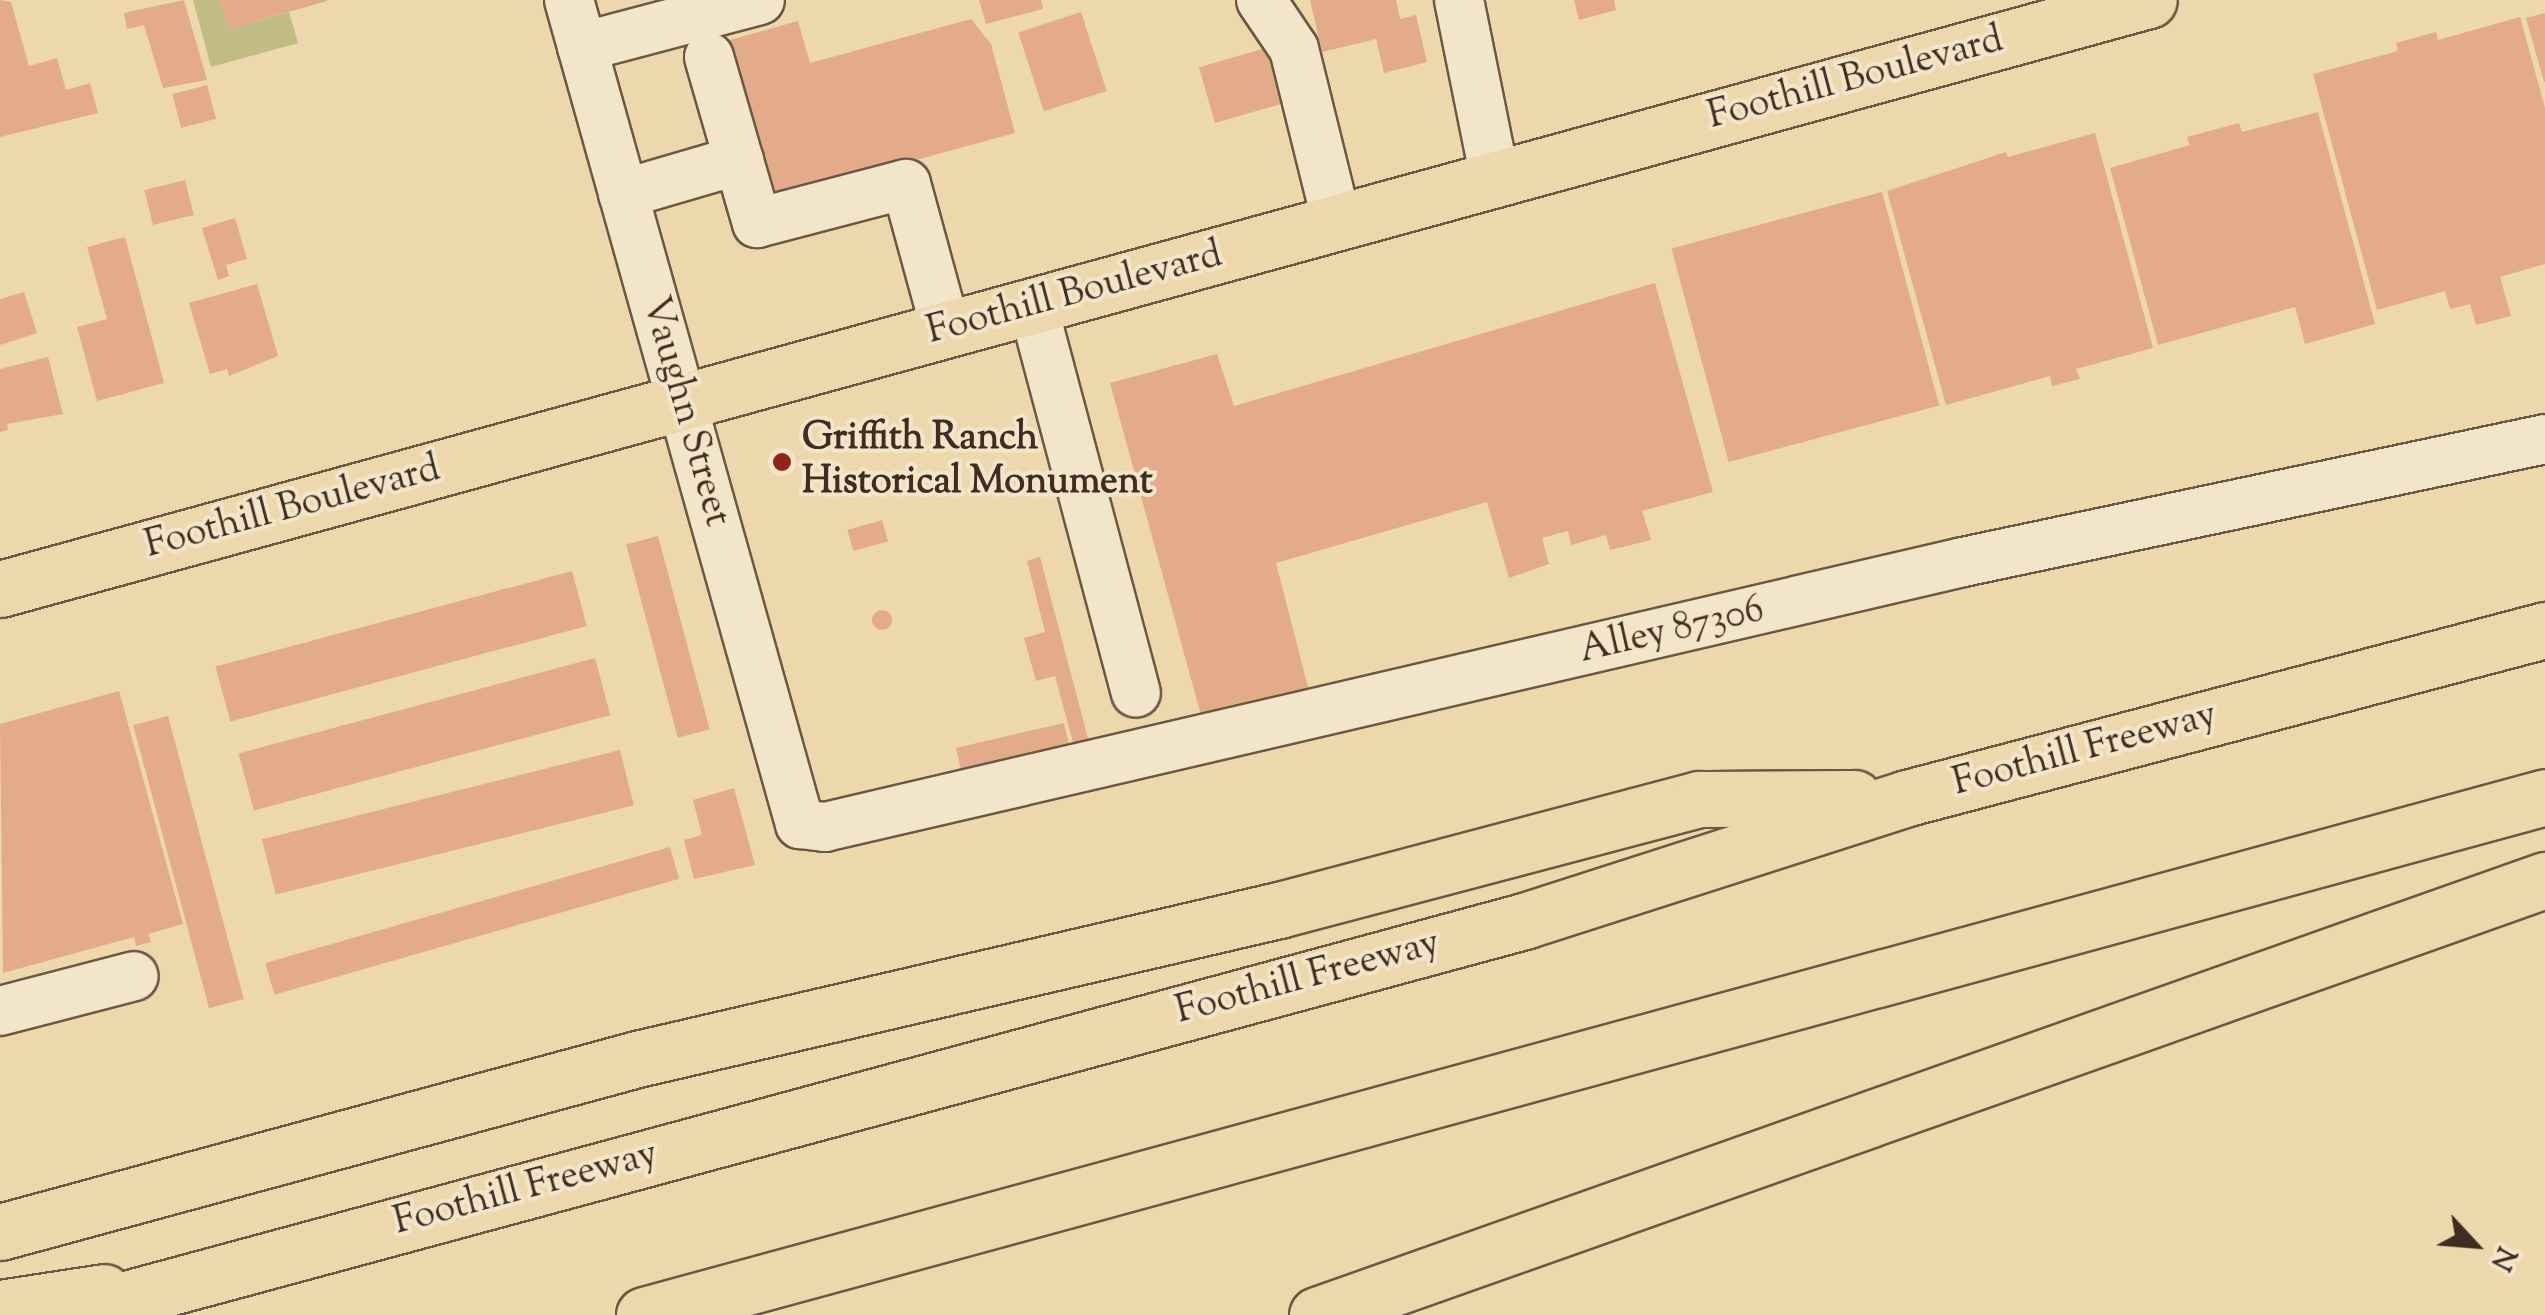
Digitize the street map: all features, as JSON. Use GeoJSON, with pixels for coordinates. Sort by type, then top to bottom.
{"type":"FeatureCollection","features":[{"type":"Feature","properties":{"kind":"main road","name":"Foothill Boulevard"},"geometry":{"type":"LineString","coordinates":[[0,589],[1495,179],[2075,10],[2149,0]]}},
{"type":"Feature","properties":{"kind":"main road","name":"Foothill Freeway"},"geometry":{"type":"LineString","coordinates":[[68,1315],[1524,920],[1907,798],[2545,630]]}},
{"type":"Feature","properties":{"kind":"main road"},"geometry":{"type":"LineString","coordinates":[[0,1232],[637,1059],[1279,910],[1699,799],[1907,798]]}},
{"type":"Feature","properties":{"kind":"main road"},"geometry":{"type":"LineString","coordinates":[[644,1315],[2545,798]]}},
{"type":"Feature","properties":{"kind":"main road"},"geometry":{"type":"LineString","coordinates":[[1317,1315],[2545,880]]}},
{"type":"Feature","properties":{"kind":"main road"},"geometry":{"type":"LineString","coordinates":[[0,1308],[210,1276]]}},
{"type":"Feature","properties":{"kind":"street","name":"Vaughn Street"},"geometry":{"type":"LineString","coordinates":[[569,0],[800,824]]}},
{"type":"Feature","properties":{"kind":"street"},"geometry":{"type":"LineString","coordinates":[[582,47],[760,0]]}},
{"type":"Feature","properties":{"kind":"street"},"geometry":{"type":"LineString","coordinates":[[1261,0],[1294,49],[1337,223]]}},
{"type":"Feature","properties":{"kind":"street"},"geometry":{"type":"LineString","coordinates":[[1459,0],[1495,179]]}},
{"type":"Feature","properties":{"kind":"street"},"geometry":{"type":"LineString","coordinates":[[709,58],[758,222],[906,184],[946,330]]}},
{"type":"Feature","properties":{"kind":"street"},"geometry":{"type":"LineString","coordinates":[[623,194],[739,160]]}},
{"type":"Feature","properties":{"kind":"street"},"geometry":{"type":"LineString","coordinates":[[1033,306],[1136,692]]}},
{"type":"Feature","properties":{"kind":"street","name":"Alley 87306"},"geometry":{"type":"LineString","coordinates":[[800,824],[825,826],[1963,562],[2545,439]]}},
{"type":"Feature","properties":{"kind":"street"},"geometry":{"type":"LineString","coordinates":[[0,1011],[134,976]]}},
{"type":"Feature","properties":{"kind":"shaded area"},"geometry":{"type":"Polygon","coordinates":[[[193,0],[220,0],[229,29],[289,12],[298,43],[211,67],[193,0]]]}},
{"type":"Feature","properties":{"kind":"building"},"geometry":{"type":"Polygon","coordinates":[[[0,0],[11,2],[29,66],[57,58],[66,90],[90,83],[98,113],[0,137],[0,0]]]}},
{"type":"Feature","properties":{"kind":"building"},"geometry":{"type":"Polygon","coordinates":[[[184,0],[207,80],[163,88],[144,25],[127,29],[124,13],[184,0]]]}},
{"type":"Feature","properties":{"kind":"building"},"geometry":{"type":"Polygon","coordinates":[[[220,0],[327,0],[327,1],[229,29],[220,0]]]}},
{"type":"Feature","properties":{"kind":"building"},"geometry":{"type":"Polygon","coordinates":[[[979,0],[1041,0],[1043,9],[986,24],[979,0]]]}},
{"type":"Feature","properties":{"kind":"building"},"geometry":{"type":"Polygon","coordinates":[[[1310,0],[1396,0],[1400,19],[1416,15],[1427,62],[1384,73],[1376,39],[1322,52],[1310,0]]]}},
{"type":"Feature","properties":{"kind":"building"},"geometry":{"type":"Polygon","coordinates":[[[1574,0],[1614,0],[1616,10],[1579,20],[1574,0]]]}},
{"type":"Feature","properties":{"kind":"building"},"geometry":{"type":"Polygon","coordinates":[[[1081,12],[1107,91],[1044,111],[1018,32],[1081,12]]]}},
{"type":"Feature","properties":{"kind":"building"},"geometry":{"type":"Polygon","coordinates":[[[2545,13],[2545,82],[2544,82],[2526,18],[2545,13]]]}},
{"type":"Feature","properties":{"kind":"building"},"geometry":{"type":"Polygon","coordinates":[[[2520,17],[2545,108],[2545,264],[2500,277],[2511,316],[2476,325],[2470,304],[2450,309],[2445,291],[2377,310],[2313,74],[2398,51],[2396,43],[2436,32],[2438,40],[2520,17]]]}},
{"type":"Feature","properties":{"kind":"building"},"geometry":{"type":"Polygon","coordinates":[[[971,19],[991,44],[1015,133],[769,200],[726,41],[798,21],[810,63],[971,19]]]}},
{"type":"Feature","properties":{"kind":"building"},"geometry":{"type":"Polygon","coordinates":[[[1273,46],[1289,102],[1215,123],[1199,67],[1273,46]]]}},
{"type":"Feature","properties":{"kind":"building"},"geometry":{"type":"Polygon","coordinates":[[[207,85],[216,119],[181,128],[172,94],[207,85]]]}},
{"type":"Feature","properties":{"kind":"building"},"geometry":{"type":"Polygon","coordinates":[[[2318,112],[2375,324],[2305,344],[2295,307],[2158,345],[2110,168],[2190,145],[2187,137],[2239,123],[2242,132],[2318,112]]]}},
{"type":"Feature","properties":{"kind":"building"},"geometry":{"type":"Polygon","coordinates":[[[2095,133],[2153,348],[2076,369],[2080,379],[2052,386],[2050,376],[1946,405],[1887,191],[2006,152],[2008,157],[2095,133]]]}},
{"type":"Feature","properties":{"kind":"building"},"geometry":{"type":"Polygon","coordinates":[[[185,180],[194,215],[153,225],[144,190],[185,180]]]}},
{"type":"Feature","properties":{"kind":"building"},"geometry":{"type":"Polygon","coordinates":[[[1882,192],[1939,405],[1729,462],[1671,248],[1882,192]]]}},
{"type":"Feature","properties":{"kind":"building"},"geometry":{"type":"Polygon","coordinates":[[[235,218],[247,259],[226,265],[229,276],[218,280],[202,228],[235,218]]]}},
{"type":"Feature","properties":{"kind":"building"},"geometry":{"type":"Polygon","coordinates":[[[125,237],[164,383],[97,401],[77,327],[107,319],[87,247],[125,237]]]}},
{"type":"Feature","properties":{"kind":"building"},"geometry":{"type":"Polygon","coordinates":[[[1655,283],[1713,492],[1642,511],[1651,540],[1610,550],[1606,535],[1571,545],[1568,531],[1542,538],[1549,564],[1509,578],[1487,502],[1276,563],[1309,691],[1202,719],[1110,383],[1217,354],[1234,406],[1655,283]]]}},
{"type":"Feature","properties":{"kind":"building"},"geometry":{"type":"Polygon","coordinates":[[[257,284],[278,356],[229,376],[227,369],[210,374],[189,303],[257,284]]]}},
{"type":"Feature","properties":{"kind":"building"},"geometry":{"type":"Polygon","coordinates":[[[24,292],[37,333],[0,345],[0,299],[24,292]]]}},
{"type":"Feature","properties":{"kind":"building"},"geometry":{"type":"Polygon","coordinates":[[[48,357],[63,414],[7,424],[8,430],[0,432],[0,369],[48,357]]]}},
{"type":"Feature","properties":{"kind":"building"},"geometry":{"type":"Polygon","coordinates":[[[882,520],[888,541],[853,551],[847,530],[882,520]]]}},
{"type":"Feature","properties":{"kind":"building"},"geometry":{"type":"Polygon","coordinates":[[[658,536],[710,729],[678,738],[626,545],[658,536]]]}},
{"type":"Feature","properties":{"kind":"building"},"geometry":{"type":"Polygon","coordinates":[[[1040,557],[1089,742],[1074,746],[1055,676],[1036,681],[1024,638],[1045,632],[1027,561],[1040,557]]]}},
{"type":"Feature","properties":{"kind":"building"},"geometry":{"type":"Polygon","coordinates":[[[572,571],[587,626],[230,722],[216,667],[572,571]]]}},
{"type":"Feature","properties":{"kind":"building"},"geometry":{"type":"Polygon","coordinates":[[[882,610],[892,620],[882,630],[872,620],[882,610]]]}},
{"type":"Feature","properties":{"kind":"building"},"geometry":{"type":"Polygon","coordinates":[[[595,658],[610,715],[254,810],[239,754],[595,658]]]}},
{"type":"Feature","properties":{"kind":"building"},"geometry":{"type":"Polygon","coordinates":[[[119,691],[183,924],[148,934],[151,942],[136,946],[134,937],[3,973],[0,724],[119,691]]]}},
{"type":"Feature","properties":{"kind":"building"},"geometry":{"type":"Polygon","coordinates":[[[168,716],[244,999],[209,1008],[133,725],[168,716]]]}},
{"type":"Feature","properties":{"kind":"building"},"geometry":{"type":"Polygon","coordinates":[[[1064,723],[1069,745],[961,770],[956,748],[1064,723]]]}},
{"type":"Feature","properties":{"kind":"building"},"geometry":{"type":"Polygon","coordinates":[[[620,750],[634,805],[276,895],[262,839],[620,750]]]}},
{"type":"Feature","properties":{"kind":"building"},"geometry":{"type":"Polygon","coordinates":[[[734,788],[755,865],[694,879],[684,840],[702,835],[693,800],[734,788]]]}},
{"type":"Feature","properties":{"kind":"building"},"geometry":{"type":"Polygon","coordinates":[[[670,847],[679,879],[274,995],[265,963],[670,847]]]}},
{"type":"Feature","properties":{"kind":"place","name":"Griffith Ranch Historical Monument"},"geometry":{"type":"Point","coordinates":[782,462]}}]}
